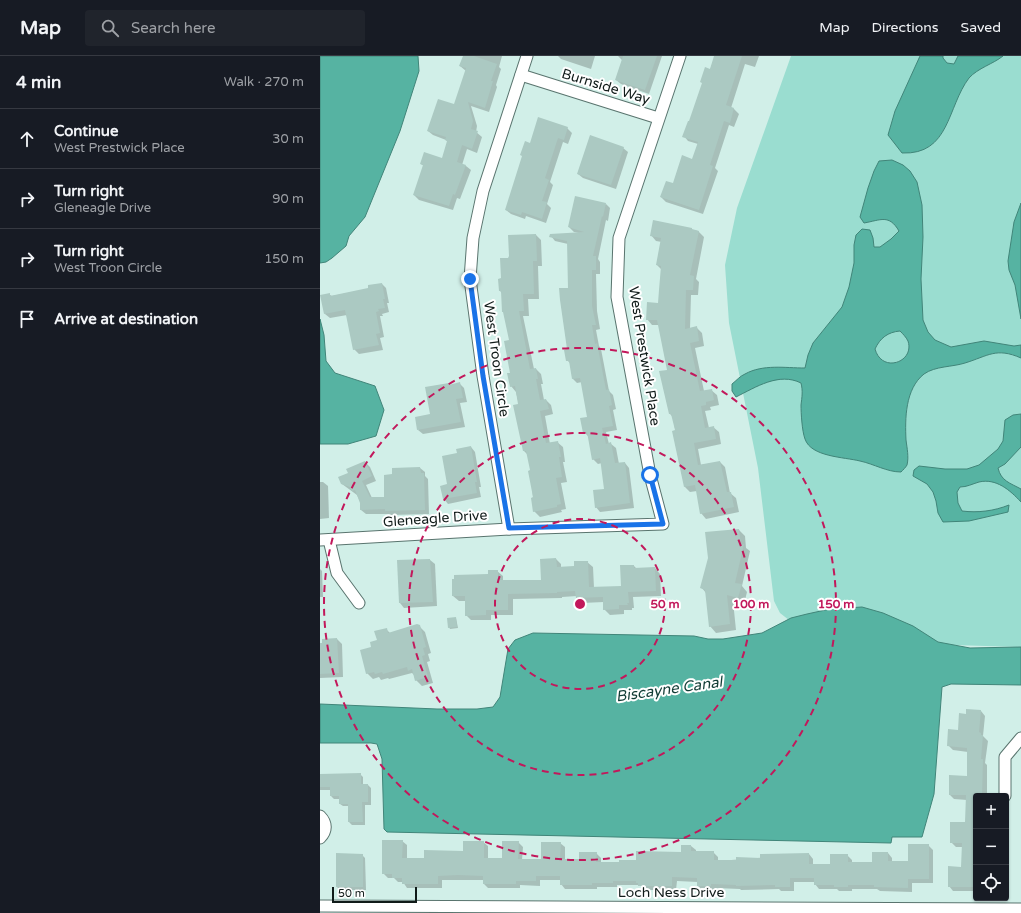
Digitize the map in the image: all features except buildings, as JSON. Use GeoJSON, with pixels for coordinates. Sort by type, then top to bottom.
{"type":"FeatureCollection","features":[{"type":"Feature","properties":{"kind":"street","name":"West Troon Circle"},"geometry":{"type":"LineString","coordinates":[[509,528],[483,376],[470,279],[473,238],[483,191],[527,56]]}},
{"type":"Feature","properties":{"kind":"street","name":"West Prestwick Place"},"geometry":{"type":"LineString","coordinates":[[663,524],[650,475],[617,297],[619,238],[680,56]]}},
{"type":"Feature","properties":{"kind":"street","name":"Burnside Way"},"geometry":{"type":"LineString","coordinates":[[521,75],[658,118]]}},
{"type":"Feature","properties":{"kind":"street","name":"Gleneagle Drive"},"geometry":{"type":"LineString","coordinates":[[359,603],[337,572],[325,540],[509,528],[663,524]]}},
{"type":"Feature","properties":{"kind":"street"},"geometry":{"type":"LineString","coordinates":[[1005,793],[1005,757],[1021,738]]}},
{"type":"Feature","properties":{"kind":"street"},"geometry":{"type":"LineString","coordinates":[[320,816],[326,826],[320,838]]}},
{"type":"Feature","properties":{"kind":"street","name":"Loch Ness Drive"},"geometry":{"type":"LineString","coordinates":[[320,906],[1005,903],[1021,909]]}},
{"type":"Feature","properties":{"kind":"shaded area"},"geometry":{"type":"Polygon","coordinates":[[[791,56],[1021,56],[1021,647],[921,644],[799,628],[780,613],[774,601],[758,468],[729,323],[725,265],[737,208],[791,56]]]}},
{"type":"Feature","properties":{"kind":"water"},"geometry":{"type":"Polygon","coordinates":[[[320,56],[418,56],[419,71],[400,131],[365,217],[349,236],[346,246],[326,262],[320,263],[320,56]]]}},
{"type":"Feature","properties":{"kind":"water"},"geometry":{"type":"Polygon","coordinates":[[[920,56],[943,56],[947,63],[954,64],[958,56],[1003,56],[977,71],[969,78],[945,127],[938,138],[930,146],[918,152],[902,153],[888,135],[895,111],[920,56]]]}},
{"type":"Feature","properties":{"kind":"water"},"geometry":{"type":"Polygon","coordinates":[[[892,160],[903,165],[910,171],[917,182],[922,205],[923,237],[921,279],[923,320],[928,332],[935,340],[951,347],[984,341],[1014,346],[1021,345],[1021,358],[1005,353],[992,354],[960,364],[933,369],[928,371],[918,380],[910,396],[906,414],[908,462],[907,466],[901,472],[891,471],[860,461],[821,453],[808,445],[802,427],[801,383],[793,380],[776,380],[760,385],[736,397],[732,391],[732,384],[741,376],[752,371],[774,367],[805,368],[813,343],[842,307],[849,287],[854,263],[854,245],[856,235],[862,229],[870,230],[874,247],[880,247],[899,231],[892,222],[888,220],[864,223],[860,217],[868,188],[879,161],[892,160]],[[900,331],[888,334],[877,345],[875,349],[879,357],[884,361],[890,363],[897,362],[907,355],[909,348],[908,341],[900,331]]]}},
{"type":"Feature","properties":{"kind":"water"},"geometry":{"type":"Polygon","coordinates":[[[1021,203],[1021,319],[1015,285],[1009,270],[1008,261],[1014,222],[1021,203]]]}},
{"type":"Feature","properties":{"kind":"water"},"geometry":{"type":"Polygon","coordinates":[[[320,319],[324,335],[326,361],[335,373],[375,386],[384,410],[376,436],[348,444],[320,444],[320,319]]]}},
{"type":"Feature","properties":{"kind":"water"},"geometry":{"type":"Polygon","coordinates":[[[1021,414],[1021,447],[1005,464],[998,468],[1004,479],[1021,489],[1021,502],[1007,489],[997,483],[985,481],[979,482],[960,487],[957,492],[958,503],[962,511],[986,511],[1009,505],[1008,512],[969,521],[943,522],[938,513],[933,492],[927,484],[913,476],[914,470],[919,466],[945,469],[967,469],[979,465],[998,449],[1003,441],[1005,420],[1013,415],[1021,414]]]}},
{"type":"Feature","properties":{"kind":"water","name":"Biscayne Canal"},"geometry":{"type":"Polygon","coordinates":[[[862,607],[883,613],[913,626],[938,642],[970,648],[1021,647],[1021,685],[951,684],[942,687],[934,794],[922,837],[892,837],[891,843],[387,832],[384,829],[382,759],[377,744],[320,743],[320,704],[437,709],[477,709],[493,707],[500,697],[508,649],[515,640],[533,633],[694,636],[708,639],[723,639],[762,633],[791,618],[807,614],[830,609],[862,607]]]}},
{"type":"Feature","properties":{"kind":"route"},"geometry":{"type":"LineString","coordinates":[[470,279],[483,376],[509,528],[663,524],[650,475]]}}]}
